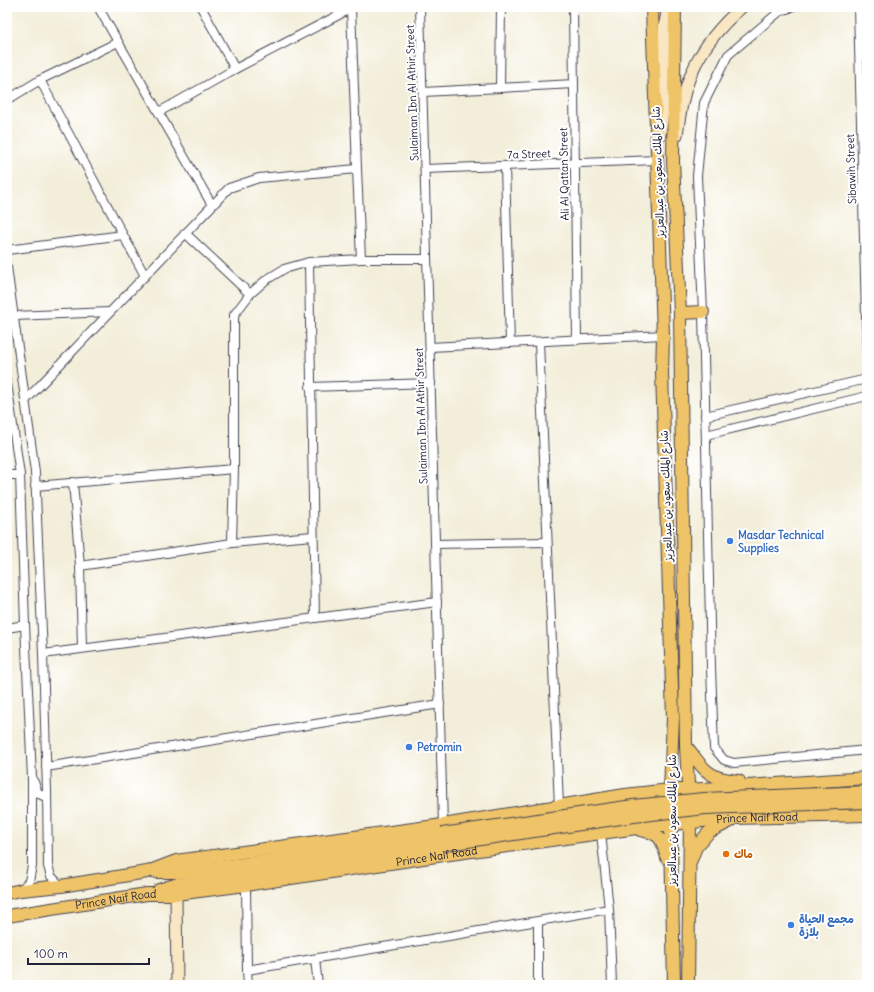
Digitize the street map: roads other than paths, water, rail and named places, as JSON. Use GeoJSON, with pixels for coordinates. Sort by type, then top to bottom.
{"type":"FeatureCollection","features":[{"type":"Feature","properties":{"kind":"main road","name":"شارع الملك سعود بن عبدالعزيز"},"geometry":{"type":"LineString","coordinates":[[652,7],[663,335],[662,372],[673,718],[670,790],[674,985]]}},
{"type":"Feature","properties":{"kind":"main road"},"geometry":{"type":"LineString","coordinates":[[657,160],[664,105],[664,27],[670,7]]}},
{"type":"Feature","properties":{"kind":"main road","name":"شارع الملك سعود بن عبدالعزيز"},"geometry":{"type":"LineString","coordinates":[[675,7],[673,161],[680,314],[686,746],[690,823],[688,985]]}},
{"type":"Feature","properties":{"kind":"main road"},"geometry":{"type":"LineString","coordinates":[[673,161],[686,89],[692,73],[715,34],[729,18],[742,7]]}},
{"type":"Feature","properties":{"kind":"main road"},"geometry":{"type":"LineString","coordinates":[[680,314],[703,312]]}},
{"type":"Feature","properties":{"kind":"main road"},"geometry":{"type":"LineString","coordinates":[[625,795],[660,783],[665,777],[673,718]]}},
{"type":"Feature","properties":{"kind":"main road"},"geometry":{"type":"LineString","coordinates":[[686,746],[710,774],[720,778],[762,785]]}},
{"type":"Feature","properties":{"kind":"main road"},"geometry":{"type":"LineString","coordinates":[[442,835],[559,806],[625,795],[670,790],[867,778]]}},
{"type":"Feature","properties":{"kind":"main road"},"geometry":{"type":"LineString","coordinates":[[147,894],[178,884],[442,835],[633,806],[704,799],[867,792]]}},
{"type":"Feature","properties":{"kind":"main road"},"geometry":{"type":"LineString","coordinates":[[442,835],[705,808],[867,802]]}},
{"type":"Feature","properties":{"kind":"main road","name":"Prince Naif Road"},"geometry":{"type":"LineString","coordinates":[[7,916],[147,894],[176,894],[246,885],[443,855],[671,824],[736,818],[867,815]]}},
{"type":"Feature","properties":{"kind":"main road"},"geometry":{"type":"LineString","coordinates":[[689,864],[696,847],[709,832],[736,818]]}},
{"type":"Feature","properties":{"kind":"main road"},"geometry":{"type":"LineString","coordinates":[[631,829],[652,832],[659,836],[664,845],[672,875]]}},
{"type":"Feature","properties":{"kind":"main road","name":"Prince Naif Road"},"geometry":{"type":"LineString","coordinates":[[7,893],[147,872],[177,872],[244,864],[442,835]]}},
{"type":"Feature","properties":{"kind":"main road"},"geometry":{"type":"LineString","coordinates":[[176,894],[177,985]]}},
{"type":"Feature","properties":{"kind":"street"},"geometry":{"type":"LineString","coordinates":[[98,7],[212,205]]}},
{"type":"Feature","properties":{"kind":"street"},"geometry":{"type":"LineString","coordinates":[[201,7],[235,69]]}},
{"type":"Feature","properties":{"kind":"street"},"geometry":{"type":"LineString","coordinates":[[159,112],[235,69],[353,7],[361,259]]}},
{"type":"Feature","properties":{"kind":"street","name":"Sulaiman Ibn Al Athir Street"},"geometry":{"type":"LineString","coordinates":[[420,7],[440,704],[442,835]]}},
{"type":"Feature","properties":{"kind":"street"},"geometry":{"type":"LineString","coordinates":[[500,88],[501,7]]}},
{"type":"Feature","properties":{"kind":"street","name":"Ali Al Qattan Street"},"geometry":{"type":"LineString","coordinates":[[573,7],[577,340]]}},
{"type":"Feature","properties":{"kind":"street"},"geometry":{"type":"LineString","coordinates":[[792,7],[779,12],[728,55],[704,103],[697,176],[703,312],[714,748],[724,760],[734,763],[867,750]]}},
{"type":"Feature","properties":{"kind":"street","name":"Sibawih Street"},"geometry":{"type":"LineString","coordinates":[[858,7],[867,355]]}},
{"type":"Feature","properties":{"kind":"street"},"geometry":{"type":"LineString","coordinates":[[7,100],[40,80],[118,42]]}},
{"type":"Feature","properties":{"kind":"street"},"geometry":{"type":"LineString","coordinates":[[40,80],[145,276]]}},
{"type":"Feature","properties":{"kind":"street"},"geometry":{"type":"LineString","coordinates":[[423,92],[574,84]]}},
{"type":"Feature","properties":{"kind":"street","name":"7a Street"},"geometry":{"type":"LineString","coordinates":[[425,169],[657,160]]}},
{"type":"Feature","properties":{"kind":"street"},"geometry":{"type":"LineString","coordinates":[[505,166],[510,343]]}},
{"type":"Feature","properties":{"kind":"street"},"geometry":{"type":"LineString","coordinates":[[25,401],[229,188],[259,178],[357,169]]}},
{"type":"Feature","properties":{"kind":"street"},"geometry":{"type":"LineString","coordinates":[[185,233],[250,294]]}},
{"type":"Feature","properties":{"kind":"street"},"geometry":{"type":"LineString","coordinates":[[7,250],[123,235]]}},
{"type":"Feature","properties":{"kind":"street"},"geometry":{"type":"LineString","coordinates":[[232,543],[234,469],[234,315],[250,294],[266,280],[284,269],[309,262],[361,259],[427,259]]}},
{"type":"Feature","properties":{"kind":"street"},"geometry":{"type":"LineString","coordinates":[[309,262],[315,618]]}},
{"type":"Feature","properties":{"kind":"street"},"geometry":{"type":"LineString","coordinates":[[7,267],[35,472],[43,654],[46,767],[45,795],[48,866],[51,876],[61,886]]}},
{"type":"Feature","properties":{"kind":"street"},"geometry":{"type":"LineString","coordinates":[[14,316],[110,312]]}},
{"type":"Feature","properties":{"kind":"street"},"geometry":{"type":"LineString","coordinates":[[430,347],[663,335]]}},
{"type":"Feature","properties":{"kind":"street"},"geometry":{"type":"LineString","coordinates":[[539,342],[559,806]]}},
{"type":"Feature","properties":{"kind":"street"},"geometry":{"type":"LineString","coordinates":[[705,416],[867,379]]}},
{"type":"Feature","properties":{"kind":"street"},"geometry":{"type":"LineString","coordinates":[[7,383],[20,475],[32,778],[32,866],[29,881],[22,890]]}},
{"type":"Feature","properties":{"kind":"street"},"geometry":{"type":"LineString","coordinates":[[310,387],[431,383]]}},
{"type":"Feature","properties":{"kind":"street"},"geometry":{"type":"LineString","coordinates":[[706,435],[867,396]]}},
{"type":"Feature","properties":{"kind":"street"},"geometry":{"type":"LineString","coordinates":[[35,486],[234,469]]}},
{"type":"Feature","properties":{"kind":"street"},"geometry":{"type":"LineString","coordinates":[[7,475],[20,475]]}},
{"type":"Feature","properties":{"kind":"street"},"geometry":{"type":"LineString","coordinates":[[73,482],[80,566],[82,648]]}},
{"type":"Feature","properties":{"kind":"street"},"geometry":{"type":"LineString","coordinates":[[80,566],[232,543],[313,536]]}},
{"type":"Feature","properties":{"kind":"street"},"geometry":{"type":"LineString","coordinates":[[435,544],[547,542]]}},
{"type":"Feature","properties":{"kind":"street"},"geometry":{"type":"LineString","coordinates":[[43,654],[437,602]]}},
{"type":"Feature","properties":{"kind":"street"},"geometry":{"type":"LineString","coordinates":[[7,628],[25,625]]}},
{"type":"Feature","properties":{"kind":"street"},"geometry":{"type":"LineString","coordinates":[[46,767],[440,704]]}},
{"type":"Feature","properties":{"kind":"street"},"geometry":{"type":"LineString","coordinates":[[32,778],[37,791],[45,795]]}},
{"type":"Feature","properties":{"kind":"street"},"geometry":{"type":"LineString","coordinates":[[601,834],[609,909],[612,985]]}},
{"type":"Feature","properties":{"kind":"street"},"geometry":{"type":"LineString","coordinates":[[246,885],[248,985]]}},
{"type":"Feature","properties":{"kind":"street"},"geometry":{"type":"LineString","coordinates":[[247,970],[609,909]]}},
{"type":"Feature","properties":{"kind":"street"},"geometry":{"type":"LineString","coordinates":[[538,921],[538,985]]}},
{"type":"Feature","properties":{"kind":"street"},"geometry":{"type":"LineString","coordinates":[[316,959],[318,985]]}},
{"type":"Feature","properties":{"kind":"place","name":"Masdar Technical Supplies"},"geometry":{"type":"Point","coordinates":[730,541]}},
{"type":"Feature","properties":{"kind":"place","name":"Petromin"},"geometry":{"type":"Point","coordinates":[409,747]}},
{"type":"Feature","properties":{"kind":"place","name":"ماك"},"geometry":{"type":"Point","coordinates":[726,854]}},
{"type":"Feature","properties":{"kind":"place","name":"مجمع الحياة بلازة"},"geometry":{"type":"Point","coordinates":[791,925]}}]}
